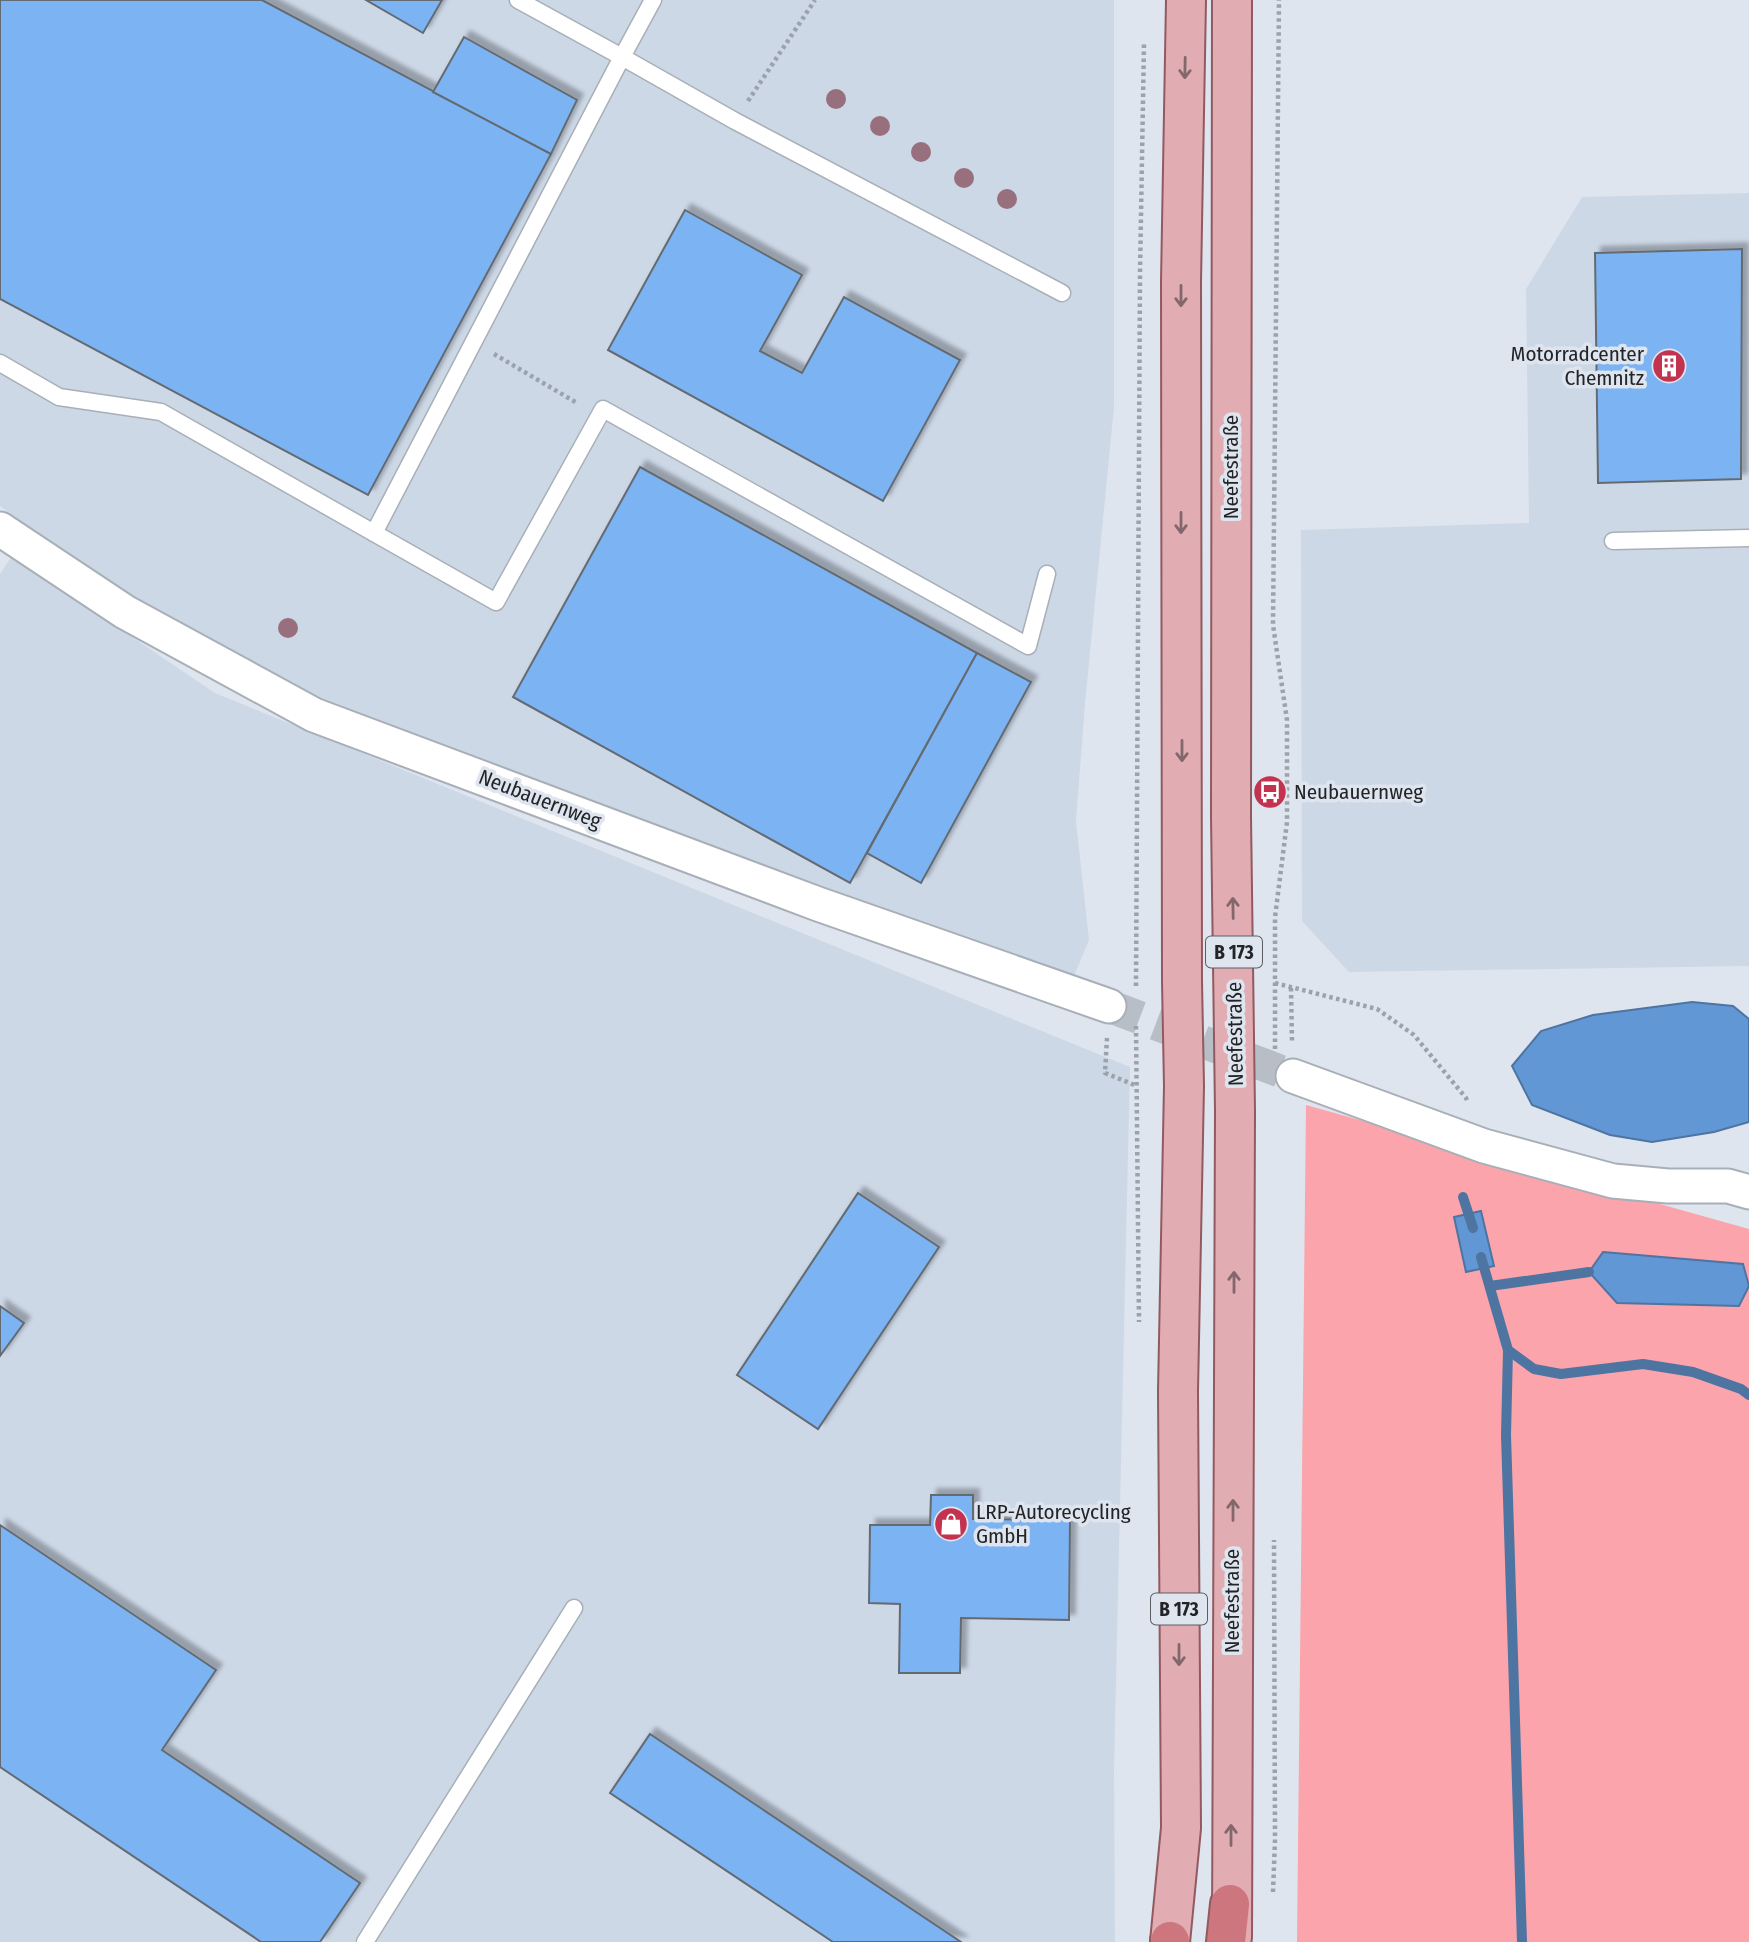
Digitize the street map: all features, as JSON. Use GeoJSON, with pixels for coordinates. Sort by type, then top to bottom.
{"type":"FeatureCollection","features":[{"type":"Feature","properties":{"kind":"highway","name":"Neefestraße"},"geometry":{"type":"LineString","coordinates":[[1226,1942],[1230,1904]]}},
{"type":"Feature","properties":{"kind":"main road","name":"B 173"},"geometry":{"type":"LineString","coordinates":[[1170,1942],[1181,1828],[1178,1391],[1184,1086],[1181,282],[1186,0]]}},
{"type":"Feature","properties":{"kind":"main road","name":"Neefestraße"},"geometry":{"type":"LineString","coordinates":[[1230,1904],[1235,1125],[1231,817],[1232,0]]}},
{"type":"Feature","properties":{"kind":"main road","name":"B 173"},"geometry":{"type":"LineString","coordinates":[[1230,1904],[1232,1942]]}},
{"type":"Feature","properties":{"kind":"street","name":"Neubauernweg"},"geometry":{"type":"LineString","coordinates":[[0,529],[125,612],[314,715],[818,904],[1109,1006]]}},
{"type":"Feature","properties":{"kind":"street"},"geometry":{"type":"LineString","coordinates":[[1284,1064],[1484,1146],[1613,1181],[1668,1186],[1728,1186],[1749,1192]]}},
{"type":"Feature","properties":{"kind":"lane"},"geometry":{"type":"LineString","coordinates":[[518,0],[735,121],[1062,293]]}},
{"type":"Feature","properties":{"kind":"lane"},"geometry":{"type":"LineString","coordinates":[[374,533],[653,0]]}},
{"type":"Feature","properties":{"kind":"lane"},"geometry":{"type":"LineString","coordinates":[[0,363],[59,397],[160,412],[496,602],[603,410],[1028,646],[1047,574]]}},
{"type":"Feature","properties":{"kind":"lane"},"geometry":{"type":"LineString","coordinates":[[1613,541],[1749,538]]}},
{"type":"Feature","properties":{"kind":"lane"},"geometry":{"type":"LineString","coordinates":[[365,1942],[574,1608]]}},
{"type":"Feature","properties":{"kind":"path"},"geometry":{"type":"LineString","coordinates":[[735,121],[815,0]]}},
{"type":"Feature","properties":{"kind":"path"},"geometry":{"type":"LineString","coordinates":[[1279,0],[1273,625],[1287,720],[1287,810],[1275,917],[1275,983],[1284,1064]]}},
{"type":"Feature","properties":{"kind":"path"},"geometry":{"type":"LineString","coordinates":[[1136,975],[1144,41]]}},
{"type":"Feature","properties":{"kind":"path"},"geometry":{"type":"LineString","coordinates":[[505,360],[599,416]]}},
{"type":"Feature","properties":{"kind":"path"},"geometry":{"type":"LineString","coordinates":[[1275,983],[1377,1009],[1414,1035],[1466,1097],[1484,1146]]}},
{"type":"Feature","properties":{"kind":"path"},"geometry":{"type":"LineString","coordinates":[[1109,1006],[1105,1073],[1137,1086]]}},
{"type":"Feature","properties":{"kind":"path"},"geometry":{"type":"LineString","coordinates":[[1272,1904],[1275,1840],[1274,1528]]}},
{"type":"Feature","properties":{"kind":"shaded area"},"geometry":{"type":"Polygon","coordinates":[[[0,0],[1114,0],[1114,407],[1076,821],[1089,940],[1072,981],[332,704],[110,588],[0,506],[0,0]]]}},
{"type":"Feature","properties":{"kind":"shaded area"},"geometry":{"type":"Polygon","coordinates":[[[1749,193],[1749,966],[1349,972],[1302,921],[1301,530],[1529,523],[1526,289],[1582,197],[1749,193]]]}},
{"type":"Feature","properties":{"kind":"shaded area"},"geometry":{"type":"Polygon","coordinates":[[[12,556],[215,693],[1130,1067],[1114,1770],[1115,1942],[0,1942],[0,574],[12,556]]]}},
{"type":"Feature","properties":{"kind":"shaded area"},"geometry":{"type":"Polygon","coordinates":[[[1306,1105],[1749,1229],[1749,1942],[1297,1942],[1306,1105]]]}},
{"type":"Feature","properties":{"kind":"water"},"geometry":{"type":"Polygon","coordinates":[[[1692,1002],[1733,1006],[1749,1019],[1749,1122],[1714,1132],[1652,1142],[1610,1135],[1532,1105],[1512,1066],[1541,1031],[1593,1015],[1692,1002]]]}},
{"type":"Feature","properties":{"kind":"water"},"geometry":{"type":"Polygon","coordinates":[[[1481,1211],[1494,1266],[1466,1272],[1454,1217],[1481,1211]]]}},
{"type":"Feature","properties":{"kind":"water"},"geometry":{"type":"Polygon","coordinates":[[[1603,1252],[1743,1264],[1749,1286],[1739,1306],[1617,1303],[1589,1272],[1603,1252]]]}},
{"type":"Feature","properties":{"kind":"building"},"geometry":{"type":"Polygon","coordinates":[[[0,0],[262,0],[551,154],[368,495],[0,299],[0,0]]]}},
{"type":"Feature","properties":{"kind":"building"},"geometry":{"type":"Polygon","coordinates":[[[366,0],[442,0],[423,33],[366,0]]]}},
{"type":"Feature","properties":{"kind":"building"},"geometry":{"type":"Polygon","coordinates":[[[464,37],[577,100],[551,154],[433,92],[464,37]]]}},
{"type":"Feature","properties":{"kind":"building"},"geometry":{"type":"Polygon","coordinates":[[[685,210],[802,275],[760,351],[802,373],[844,297],[960,360],[883,501],[608,350],[685,210]]]}},
{"type":"Feature","properties":{"kind":"building","name":"Motorradcenter Chemnitz"},"geometry":{"type":"Polygon","coordinates":[[[1742,249],[1741,479],[1598,483],[1595,253],[1742,249]]]}},
{"type":"Feature","properties":{"kind":"building"},"geometry":{"type":"Polygon","coordinates":[[[640,467],[977,653],[850,883],[513,697],[640,467]]]}},
{"type":"Feature","properties":{"kind":"building"},"geometry":{"type":"Polygon","coordinates":[[[977,653],[1031,682],[921,883],[867,853],[977,653]]]}},
{"type":"Feature","properties":{"kind":"building"},"geometry":{"type":"Polygon","coordinates":[[[858,1193],[939,1247],[818,1429],[737,1375],[858,1193]]]}},
{"type":"Feature","properties":{"kind":"building"},"geometry":{"type":"Polygon","coordinates":[[[0,1306],[24,1323],[0,1356],[0,1306]]]}},
{"type":"Feature","properties":{"kind":"building"},"geometry":{"type":"Polygon","coordinates":[[[931,1495],[973,1495],[973,1519],[1070,1520],[1069,1620],[961,1618],[960,1673],[899,1673],[900,1604],[869,1603],[870,1525],[930,1525],[931,1495]]]}},
{"type":"Feature","properties":{"kind":"building"},"geometry":{"type":"Polygon","coordinates":[[[0,1525],[216,1670],[162,1750],[360,1883],[320,1942],[261,1942],[0,1767],[0,1525]]]}},
{"type":"Feature","properties":{"kind":"building"},"geometry":{"type":"Polygon","coordinates":[[[650,1734],[961,1942],[833,1942],[610,1793],[650,1734]]]}},
{"type":"Feature","properties":{"kind":"waterway"},"geometry":{"type":"LineString","coordinates":[[1463,1197],[1473,1228]]}},
{"type":"Feature","properties":{"kind":"waterway"},"geometry":{"type":"LineString","coordinates":[[1481,1257],[1508,1350],[1534,1369],[1561,1374],[1643,1364],[1693,1372],[1741,1389],[1749,1395]]}},
{"type":"Feature","properties":{"kind":"waterway"},"geometry":{"type":"LineString","coordinates":[[1490,1286],[1589,1272]]}},
{"type":"Feature","properties":{"kind":"waterway"},"geometry":{"type":"LineString","coordinates":[[1508,1350],[1506,1435],[1522,1942]]}},
{"type":"Feature","properties":{"kind":"tunnel"},"geometry":{"type":"LineString","coordinates":[[1109,1006],[1293,1076]]}},
{"type":"Feature","properties":{"kind":"place","name":"Motorradcenter Chemnitz"},"geometry":{"type":"Point","coordinates":[1669,366]}},
{"type":"Feature","properties":{"kind":"place","name":"Neubauernweg"},"geometry":{"type":"Point","coordinates":[1270,792]}},
{"type":"Feature","properties":{"kind":"place","name":"LRP-Autorecycling GmbH"},"geometry":{"type":"Point","coordinates":[951,1524]}}]}
